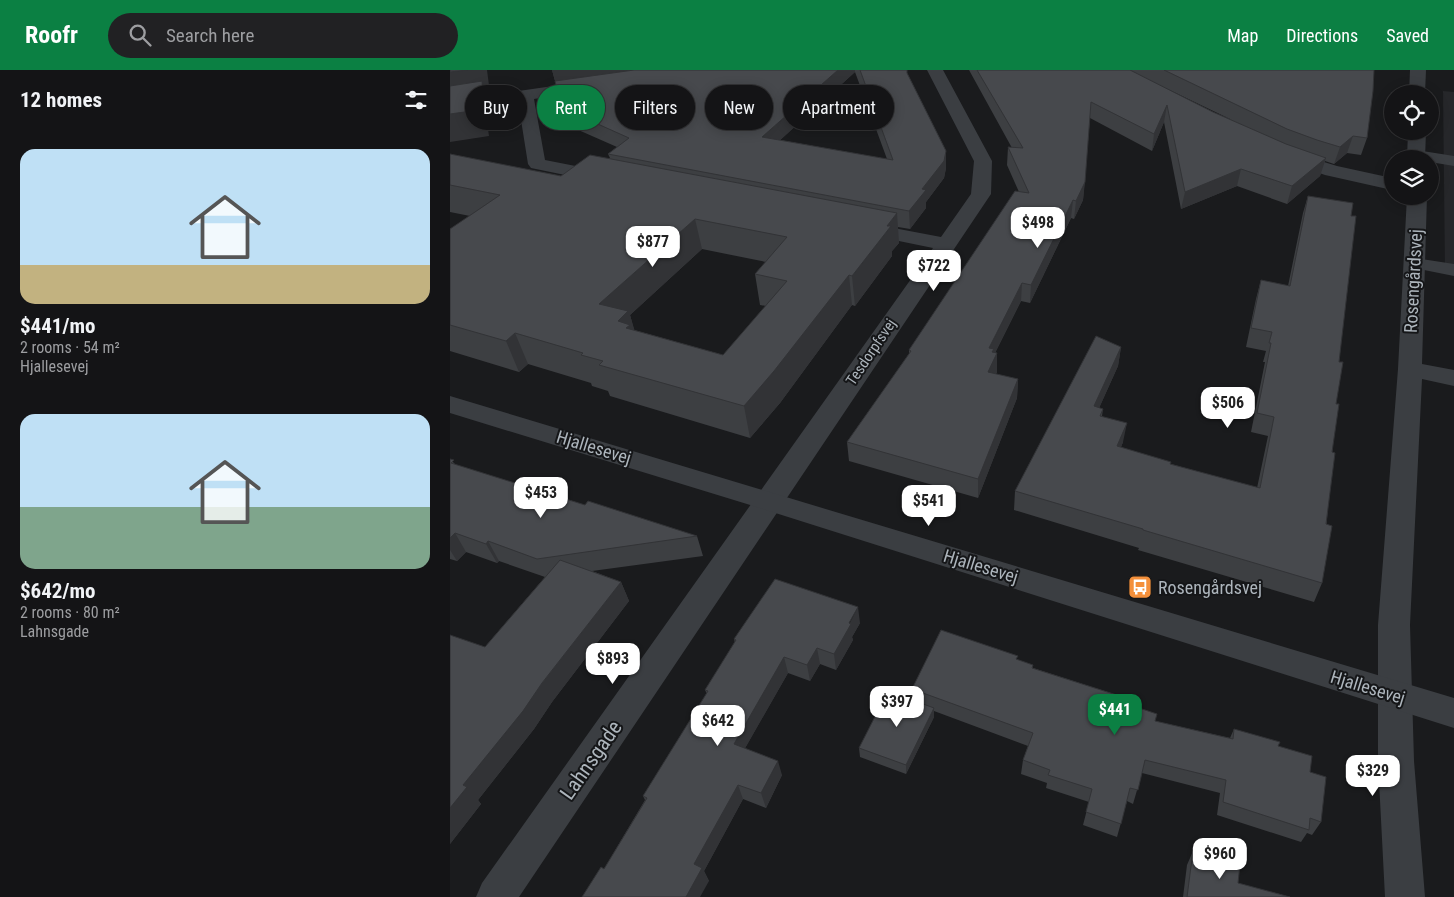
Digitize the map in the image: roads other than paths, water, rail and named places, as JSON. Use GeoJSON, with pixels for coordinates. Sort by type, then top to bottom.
{"type":"FeatureCollection","features":[{"type":"Feature","properties":{"kind":"street","name":"Tesdorpfsvej"},"geometry":{"type":"LineString","coordinates":[[770,500],[981,194],[983,160],[935,70]]}},
{"type":"Feature","properties":{"kind":"street"},"geometry":{"type":"LineString","coordinates":[[1417,85],[1418,70]]}},
{"type":"Feature","properties":{"kind":"street"},"geometry":{"type":"LineString","coordinates":[[527,95],[614,83]]}},
{"type":"Feature","properties":{"kind":"street"},"geometry":{"type":"LineString","coordinates":[[450,106],[465,104]]}},
{"type":"Feature","properties":{"kind":"street"},"geometry":{"type":"LineString","coordinates":[[527,106],[537,164],[624,181]]}},
{"type":"Feature","properties":{"kind":"street"},"geometry":{"type":"LineString","coordinates":[[1276,151],[1305,164],[1384,183]]}},
{"type":"Feature","properties":{"kind":"street","name":"Rosengårdsvej"},"geometry":{"type":"LineString","coordinates":[[1405,897],[1396,760],[1394,625],[1410,369],[1410,321],[1415,263],[1416,205]]}},
{"type":"Feature","properties":{"kind":"street"},"geometry":{"type":"LineString","coordinates":[[848,225],[945,244]]}},
{"type":"Feature","properties":{"kind":"street"},"geometry":{"type":"LineString","coordinates":[[1410,369],[1454,378]]}},
{"type":"Feature","properties":{"kind":"street","name":"Hjallesevej"},"geometry":{"type":"LineString","coordinates":[[450,404],[770,500],[1454,713]]}},
{"type":"Feature","properties":{"kind":"street","name":"Lahnsgade"},"geometry":{"type":"LineString","coordinates":[[496,897],[770,500]]}},
{"type":"Feature","properties":{"kind":"lane"},"geometry":{"type":"LineString","coordinates":[[1439,159],[1454,161]]}},
{"type":"Feature","properties":{"kind":"lane"},"geometry":{"type":"LineString","coordinates":[[1415,263],[1454,270]]}},
{"type":"Feature","properties":{"kind":"place","name":"Rosengårdsvej"},"geometry":{"type":"Point","coordinates":[1140,587]}}]}
